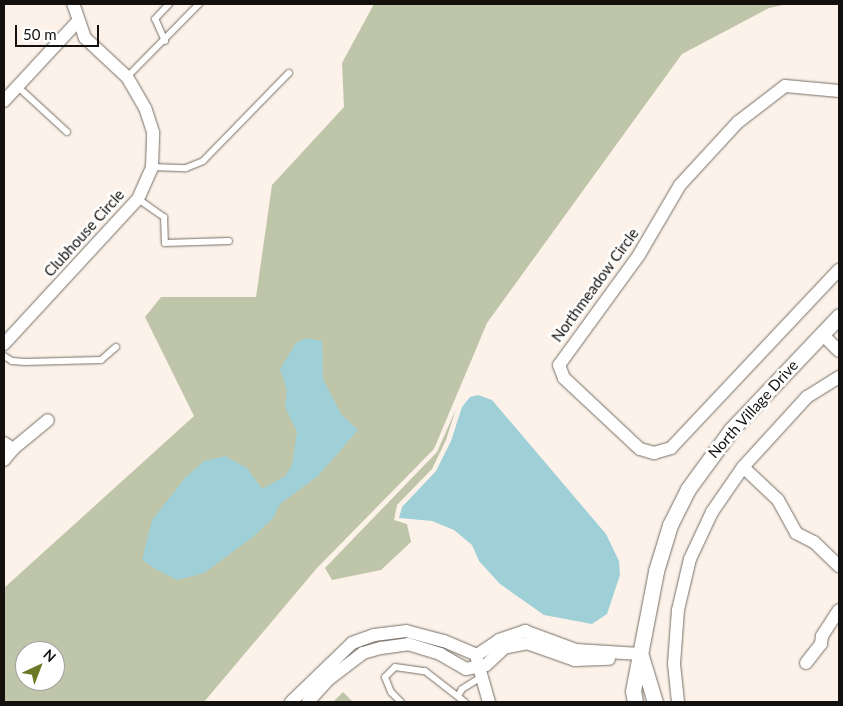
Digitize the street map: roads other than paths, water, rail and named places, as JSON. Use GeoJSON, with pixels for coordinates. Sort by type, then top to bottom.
{"type":"FeatureCollection","features":[{"type":"Feature","properties":{"kind":"street","name":"Clubhouse Circle"},"geometry":{"type":"LineString","coordinates":[[4,344],[138,199],[152,167],[153,132],[145,108],[127,77],[86,38],[73,4]]}},
{"type":"Feature","properties":{"kind":"street"},"geometry":{"type":"LineString","coordinates":[[4,101],[78,20]]}},
{"type":"Feature","properties":{"kind":"street","name":"Northmeadow Circle"},"geometry":{"type":"LineString","coordinates":[[839,92],[785,86],[738,122],[680,185],[639,255],[559,365],[564,378],[640,449],[654,453],[670,448],[839,270]]}},
{"type":"Feature","properties":{"kind":"street","name":"North Village Drive"},"geometry":{"type":"LineString","coordinates":[[635,702],[633,691],[656,571],[670,525],[688,489],[731,430],[839,316]]}},
{"type":"Feature","properties":{"kind":"street"},"geometry":{"type":"LineString","coordinates":[[822,334],[839,351]]}},
{"type":"Feature","properties":{"kind":"street"},"geometry":{"type":"LineString","coordinates":[[678,702],[674,664],[678,610],[690,560],[712,512],[743,467],[806,397],[839,377]]}},
{"type":"Feature","properties":{"kind":"street"},"geometry":{"type":"LineString","coordinates":[[4,460],[8,446],[48,420]]}},
{"type":"Feature","properties":{"kind":"street"},"geometry":{"type":"LineString","coordinates":[[743,467],[778,500],[796,533],[814,542],[839,566]]}},
{"type":"Feature","properties":{"kind":"street"},"geometry":{"type":"LineString","coordinates":[[806,663],[822,644],[822,636],[839,610]]}},
{"type":"Feature","properties":{"kind":"street"},"geometry":{"type":"LineString","coordinates":[[291,702],[352,643],[374,635],[406,631],[444,641],[478,666],[490,702]]}},
{"type":"Feature","properties":{"kind":"street"},"geometry":{"type":"LineString","coordinates":[[308,702],[329,679],[363,653],[408,644],[440,654],[466,669],[486,665],[504,648],[527,643],[575,660],[640,654]]}},
{"type":"Feature","properties":{"kind":"street","name":"North Village Drive"},"geometry":{"type":"LineString","coordinates":[[640,654],[655,702]]}},
{"type":"Feature","properties":{"kind":"lane"},"geometry":{"type":"LineString","coordinates":[[165,41],[155,18],[169,4]]}},
{"type":"Feature","properties":{"kind":"lane"},"geometry":{"type":"LineString","coordinates":[[127,77],[200,4]]}},
{"type":"Feature","properties":{"kind":"lane"},"geometry":{"type":"LineString","coordinates":[[152,167],[186,168],[203,162],[289,73]]}},
{"type":"Feature","properties":{"kind":"lane"},"geometry":{"type":"LineString","coordinates":[[18,86],[67,132]]}},
{"type":"Feature","properties":{"kind":"lane"},"geometry":{"type":"LineString","coordinates":[[138,199],[164,216],[165,243],[229,241]]}},
{"type":"Feature","properties":{"kind":"lane"},"geometry":{"type":"LineString","coordinates":[[4,356],[12,361],[25,362],[101,360],[116,346]]}},
{"type":"Feature","properties":{"kind":"lane"},"geometry":{"type":"LineString","coordinates":[[458,696],[478,666]]}},
{"type":"Feature","properties":{"kind":"lane"},"geometry":{"type":"LineString","coordinates":[[401,702],[391,692],[385,676],[395,667],[425,672],[465,702]]}},
{"type":"Feature","properties":{"kind":"water"},"geometry":{"type":"Polygon","coordinates":[[[306,338],[322,341],[323,379],[341,414],[358,430],[318,476],[280,504],[273,518],[253,537],[204,573],[177,580],[142,560],[152,520],[185,478],[204,461],[225,456],[247,468],[262,489],[285,476],[292,465],[297,432],[285,407],[287,390],[280,369],[296,343],[306,338]]]}},
{"type":"Feature","properties":{"kind":"water"},"geometry":{"type":"Polygon","coordinates":[[[478,395],[492,400],[606,534],[619,561],[620,575],[607,614],[592,624],[544,615],[500,584],[479,561],[472,545],[454,530],[432,521],[399,518],[402,507],[436,471],[451,441],[462,407],[470,397],[478,395]]]}}]}
